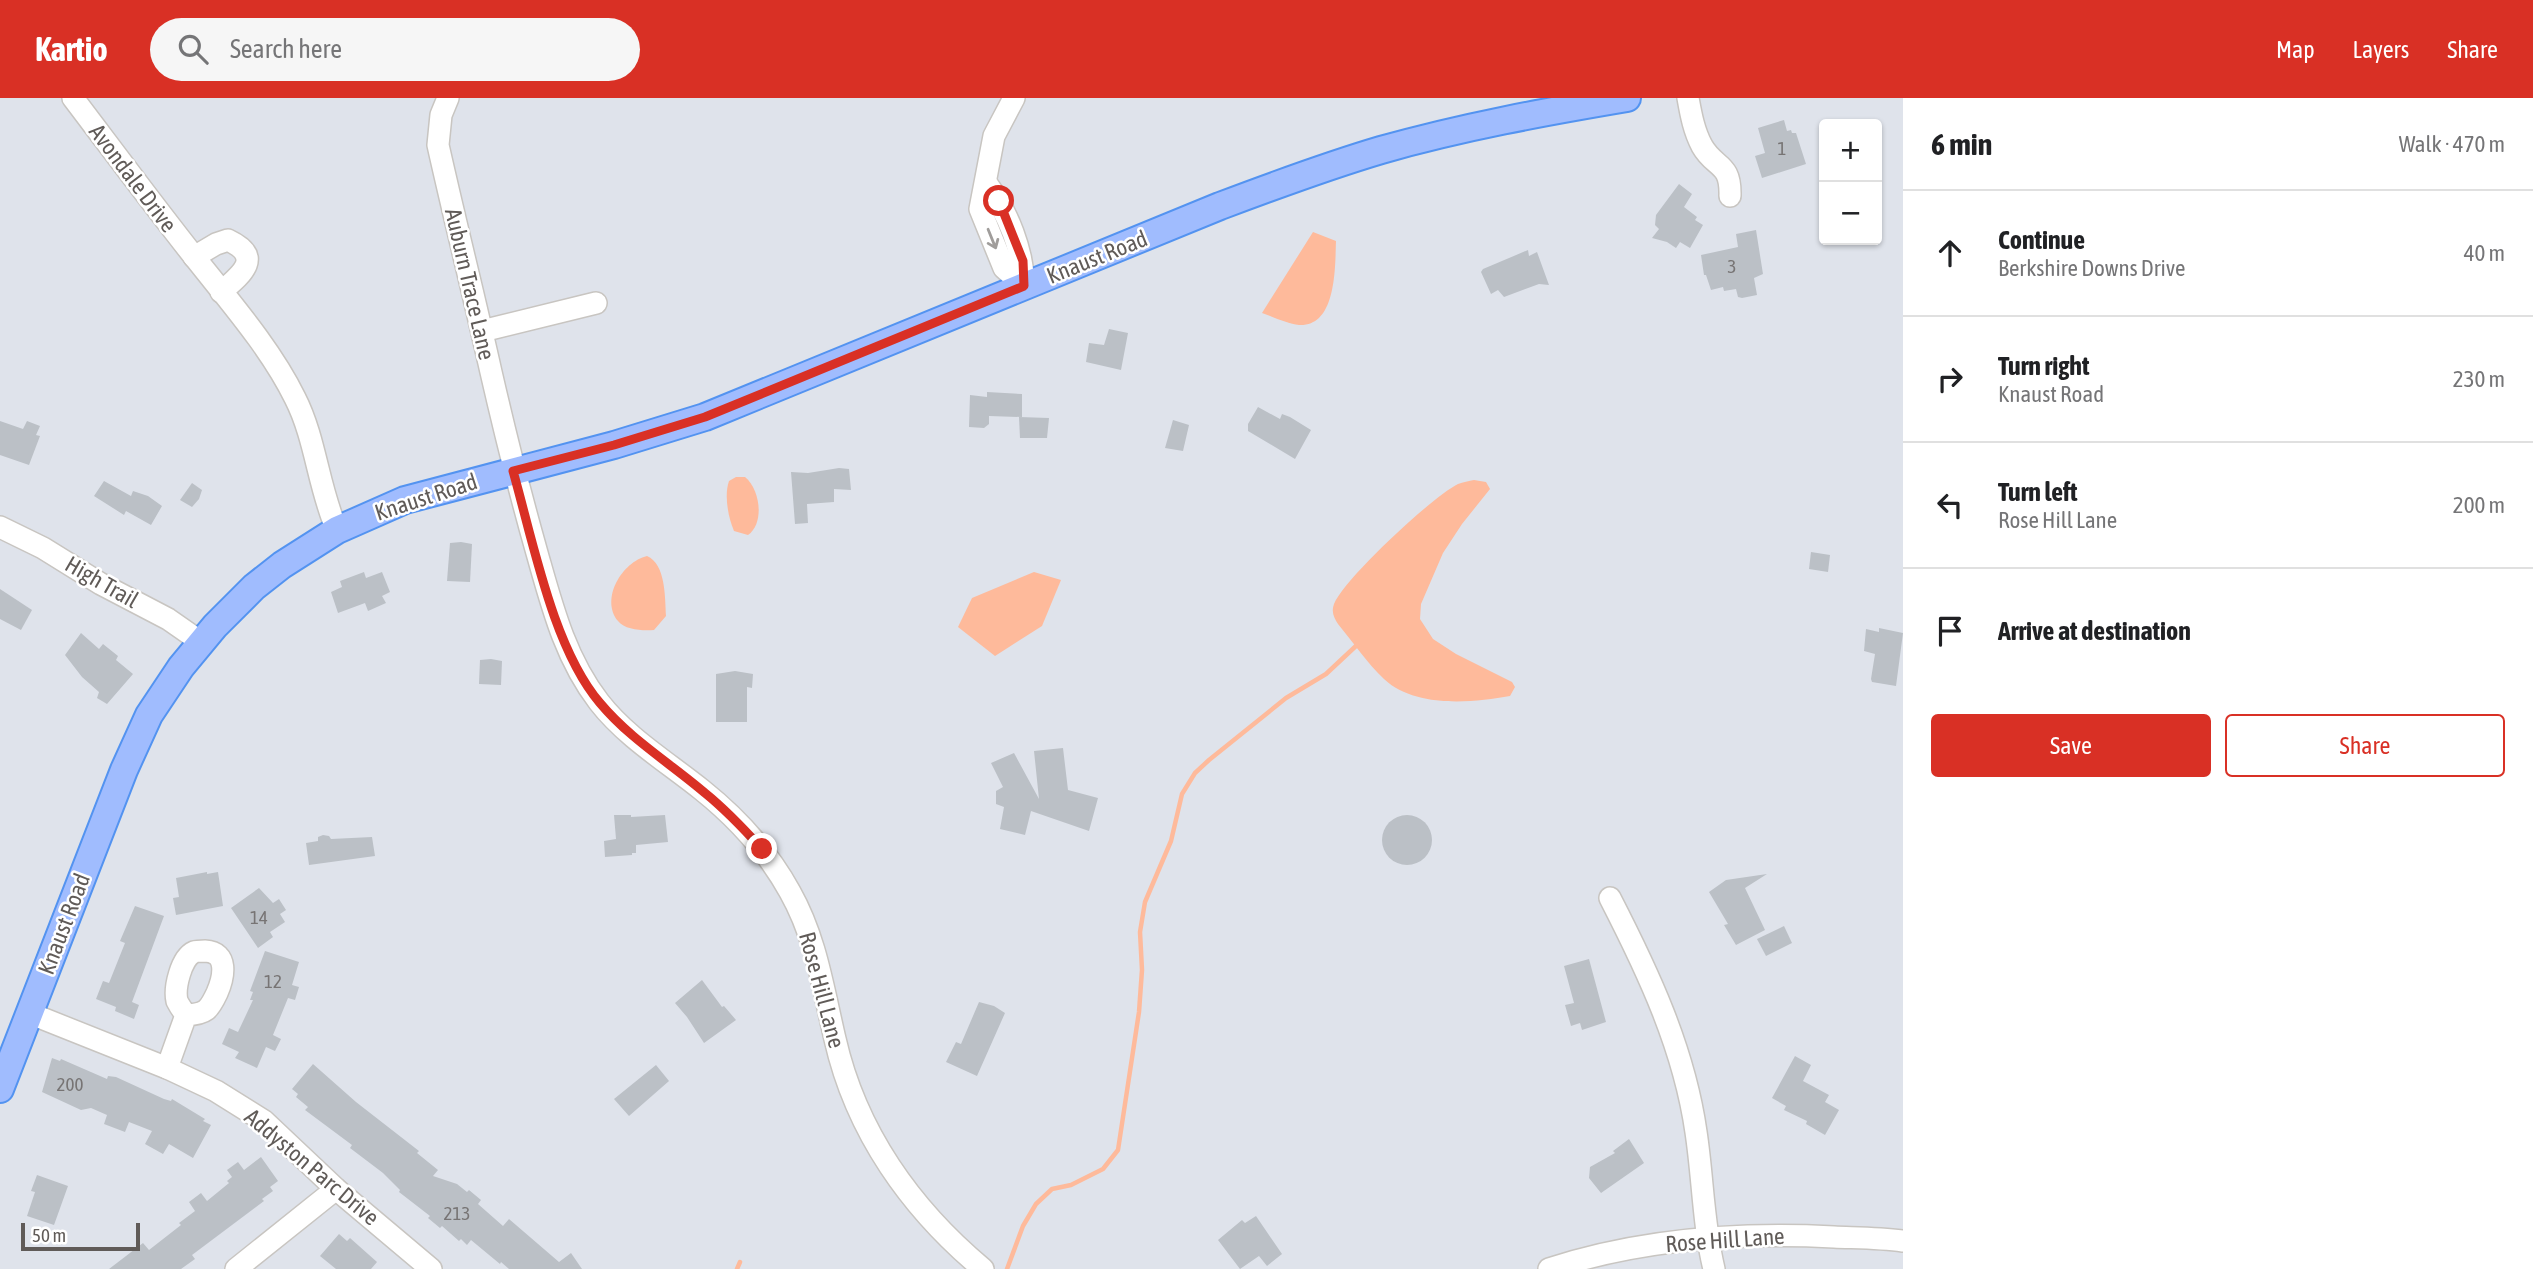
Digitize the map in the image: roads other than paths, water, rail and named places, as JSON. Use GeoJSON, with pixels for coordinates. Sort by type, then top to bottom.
{"type":"FeatureCollection","features":[{"type":"Feature","properties":{"kind":"main road","name":"Knaust Road"},"geometry":{"type":"LineString","coordinates":[[0,1089],[135,744],[164,691],[201,642],[233,607],[302,551],[337,530],[405,500],[614,445],[705,417],[1220,206],[1336,164],[1490,123],[1627,98]]}},
{"type":"Feature","properties":{"kind":"street","name":"Avondale Drive"},"geometry":{"type":"LineString","coordinates":[[74,98],[283,377],[303,416],[327,507],[337,530]]}},
{"type":"Feature","properties":{"kind":"street","name":"Auburn Trace Lane"},"geometry":{"type":"LineString","coordinates":[[448,98],[441,115],[438,145],[513,471]]}},
{"type":"Feature","properties":{"kind":"street"},"geometry":{"type":"LineString","coordinates":[[1014,98],[993,136],[980,209],[1004,268],[1024,286]]}},
{"type":"Feature","properties":{"kind":"street"},"geometry":{"type":"LineString","coordinates":[[1688,98],[1695,131],[1704,149],[1722,165],[1730,180],[1730,196]]}},
{"type":"Feature","properties":{"kind":"street"},"geometry":{"type":"LineString","coordinates":[[194,257],[228,240],[245,251],[248,256],[246,268],[221,292]]}},
{"type":"Feature","properties":{"kind":"street"},"geometry":{"type":"LineString","coordinates":[[482,331],[596,303]]}},
{"type":"Feature","properties":{"kind":"street","name":"Rose Hill Lane"},"geometry":{"type":"LineString","coordinates":[[513,471],[554,614],[570,658],[599,702],[630,734],[706,793],[769,857],[811,935],[836,1043],[853,1096],[872,1138],[901,1185],[927,1216],[983,1269]]}},
{"type":"Feature","properties":{"kind":"street","name":"High Trail"},"geometry":{"type":"LineString","coordinates":[[0,527],[43,548],[101,584],[169,619],[201,642]]}},
{"type":"Feature","properties":{"kind":"street"},"geometry":{"type":"LineString","coordinates":[[1610,898],[1661,1004],[1683,1069],[1696,1130],[1706,1237],[1714,1269]]}},
{"type":"Feature","properties":{"kind":"street","name":"Addyston Parc Drive"},"geometry":{"type":"LineString","coordinates":[[29,1013],[167,1068],[216,1091],[264,1121],[336,1189],[431,1269]]}},
{"type":"Feature","properties":{"kind":"street"},"geometry":{"type":"LineString","coordinates":[[167,1068],[186,1015]]}},
{"type":"Feature","properties":{"kind":"street"},"geometry":{"type":"LineString","coordinates":[[236,1269],[336,1189]]}},
{"type":"Feature","properties":{"kind":"street","name":"Rose Hill Lane"},"geometry":{"type":"LineString","coordinates":[[1549,1269],[1632,1248],[1706,1237],[1798,1235],[1903,1241]]}},
{"type":"Feature","properties":{"kind":"waterway"},"geometry":{"type":"LineString","coordinates":[[1007,1269],[1023,1226],[1036,1204],[1052,1189],[1071,1185],[1103,1169],[1118,1150],[1139,1012],[1142,970],[1140,932],[1145,902],[1171,841],[1182,794],[1195,773],[1209,760],[1286,698],[1326,674],[1357,645]]}},
{"type":"Feature","properties":{"kind":"waterway"},"geometry":{"type":"LineString","coordinates":[[737,1269],[740,1262]]}}]}
